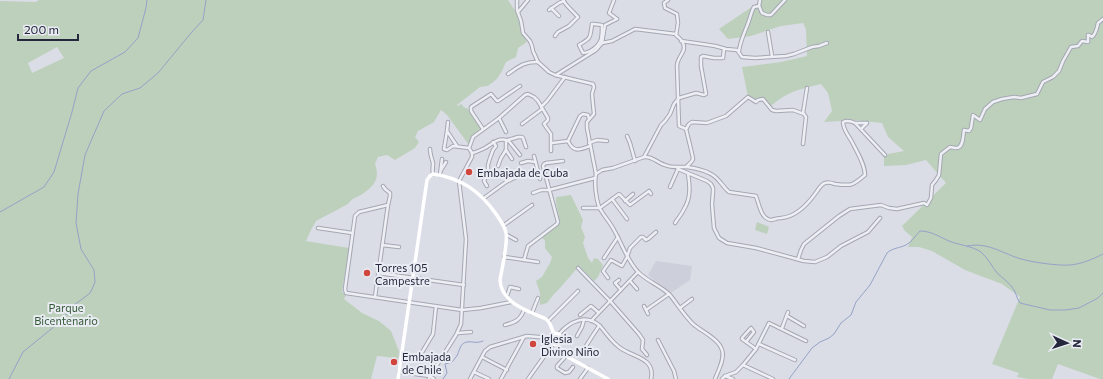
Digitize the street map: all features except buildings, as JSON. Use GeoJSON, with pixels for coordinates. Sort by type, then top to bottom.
{"type":"FeatureCollection","features":[{"type":"Feature","properties":{"kind":"street"},"geometry":{"type":"LineString","coordinates":[[517,0],[517,10],[523,33],[530,41],[538,62],[549,72],[555,75],[592,84],[594,88],[592,100],[595,111],[587,122],[586,128],[596,174],[596,190],[600,208],[614,229],[627,257],[638,272],[668,294],[688,319],[717,342],[722,350],[722,358],[715,379]]}},
{"type":"Feature","properties":{"kind":"street"},"geometry":{"type":"LineString","coordinates":[[518,13],[528,0]]}},
{"type":"Feature","properties":{"kind":"street"},"geometry":{"type":"LineString","coordinates":[[602,43],[605,25],[618,19],[609,12],[614,0]]}},
{"type":"Feature","properties":{"kind":"street"},"geometry":{"type":"LineString","coordinates":[[668,0],[664,3],[665,8],[677,14],[678,23],[676,34],[684,46],[684,50],[677,61],[679,126],[686,129]]}},
{"type":"Feature","properties":{"kind":"street"},"geometry":{"type":"LineString","coordinates":[[760,0],[759,6],[762,13],[768,15],[772,15],[785,0]]}},
{"type":"Feature","properties":{"kind":"street"},"geometry":{"type":"LineString","coordinates":[[555,36],[569,26],[578,17],[563,1],[550,9],[560,16]]}},
{"type":"Feature","properties":{"kind":"street"},"geometry":{"type":"LineString","coordinates":[[739,52],[740,43],[752,10],[754,6],[759,6]]}},
{"type":"Feature","properties":{"kind":"street"},"geometry":{"type":"LineString","coordinates":[[798,259],[804,244],[850,209],[881,205],[897,209],[924,204],[927,205],[931,198],[932,185],[938,178],[941,154],[950,147],[957,148],[962,144],[964,130],[970,130],[973,116],[980,120],[983,111],[993,102],[1002,99],[1014,97],[1021,98],[1037,94],[1043,82],[1053,77],[1059,71],[1062,61],[1071,47],[1078,46],[1082,41],[1088,42],[1088,35],[1089,34],[1092,37],[1094,36],[1098,23],[1103,20]]}},
{"type":"Feature","properties":{"kind":"street"},"geometry":{"type":"LineString","coordinates":[[593,24],[602,25],[601,41],[595,50],[584,54],[582,53],[579,45],[590,37],[593,24]]}},
{"type":"Feature","properties":{"kind":"street"},"geometry":{"type":"LineString","coordinates":[[555,75],[595,50],[602,43],[612,41],[635,29],[676,34]]}},
{"type":"Feature","properties":{"kind":"street"},"geometry":{"type":"LineString","coordinates":[[768,32],[772,56]]}},
{"type":"Feature","properties":{"kind":"street"},"geometry":{"type":"LineString","coordinates":[[681,41],[737,50],[742,57],[747,58],[786,56],[827,43]]}},
{"type":"Feature","properties":{"kind":"street"},"geometry":{"type":"LineString","coordinates":[[644,157],[661,125],[666,121],[678,98],[696,93],[705,95],[706,92],[703,81],[701,59],[703,56],[723,58],[724,49]]}},
{"type":"Feature","properties":{"kind":"street"},"geometry":{"type":"LineString","coordinates":[[508,74],[525,63],[538,62]]}},
{"type":"Feature","properties":{"kind":"street"},"geometry":{"type":"LineString","coordinates":[[522,124],[541,108],[565,77]]}},
{"type":"Feature","properties":{"kind":"street"},"geometry":{"type":"LineString","coordinates":[[483,129],[471,111],[471,106],[491,94],[497,102],[520,86]]}},
{"type":"Feature","properties":{"kind":"street"},"geometry":{"type":"LineString","coordinates":[[802,113],[806,88]]}},
{"type":"Feature","properties":{"kind":"street"},"geometry":{"type":"LineString","coordinates":[[469,148],[473,137],[499,118],[525,95],[531,95],[538,101],[545,103]]}},
{"type":"Feature","properties":{"kind":"street"},"geometry":{"type":"LineString","coordinates":[[686,167],[693,158],[686,129],[689,124],[692,122],[708,123],[726,116],[748,97],[756,102],[763,99],[772,110],[793,110],[804,114],[806,117],[803,144]]}},
{"type":"Feature","properties":{"kind":"street"},"geometry":{"type":"LineString","coordinates":[[538,101],[548,118],[544,124],[551,134],[551,151]]}},
{"type":"Feature","properties":{"kind":"street"},"geometry":{"type":"LineString","coordinates":[[568,141],[580,116],[583,114],[588,115],[589,119]]}},
{"type":"Feature","properties":{"kind":"street"},"geometry":{"type":"LineString","coordinates":[[499,118],[506,132]]}},
{"type":"Feature","properties":{"kind":"street"},"geometry":{"type":"LineString","coordinates":[[678,168],[686,167],[711,173],[729,192],[756,196],[762,214],[768,219],[779,217],[785,218],[804,207],[822,184],[852,185],[857,183],[865,175],[862,162],[844,130],[843,122],[846,120],[867,123],[861,129]]}},
{"type":"Feature","properties":{"kind":"street"},"geometry":{"type":"LineString","coordinates":[[429,378],[461,324],[464,285],[466,234],[459,181],[472,157],[472,153],[469,148],[453,146],[447,150],[444,148],[448,122]]}},
{"type":"Feature","properties":{"kind":"street"},"geometry":{"type":"LineString","coordinates":[[855,122],[885,155]]}},
{"type":"Feature","properties":{"kind":"street"},"geometry":{"type":"LineString","coordinates":[[447,131],[457,146]]}},
{"type":"Feature","properties":{"kind":"street"},"geometry":{"type":"LineString","coordinates":[[627,136],[635,161]]}},
{"type":"Feature","properties":{"kind":"street"},"geometry":{"type":"LineString","coordinates":[[507,141],[522,137],[526,147]]}},
{"type":"Feature","properties":{"kind":"street"},"geometry":{"type":"LineString","coordinates":[[472,153],[482,150],[493,142],[502,139],[506,140],[520,155]]}},
{"type":"Feature","properties":{"kind":"street"},"geometry":{"type":"LineString","coordinates":[[568,141],[572,147],[578,150],[597,140],[607,140]]}},
{"type":"Feature","properties":{"kind":"street"},"geometry":{"type":"LineString","coordinates":[[498,166],[506,150],[507,141]]}},
{"type":"Feature","properties":{"kind":"street"},"geometry":{"type":"LineString","coordinates":[[552,143],[568,141]]}},
{"type":"Feature","properties":{"kind":"street"},"geometry":{"type":"LineString","coordinates":[[487,186],[484,181],[488,172],[490,158],[496,146],[493,142]]}},
{"type":"Feature","properties":{"kind":"street"},"geometry":{"type":"LineString","coordinates":[[399,379],[427,180],[431,175],[432,170],[433,162],[430,149]]}},
{"type":"Feature","properties":{"kind":"street"},"geometry":{"type":"LineString","coordinates":[[506,150],[512,159]]}},
{"type":"Feature","properties":{"kind":"street"},"geometry":{"type":"LineString","coordinates":[[534,156],[540,179]]}},
{"type":"Feature","properties":{"kind":"street"},"geometry":{"type":"LineString","coordinates":[[596,174],[602,170],[613,168],[644,157],[650,157],[664,165],[678,168],[711,184],[713,188],[714,225],[716,233],[720,238],[727,243],[756,248],[804,261],[815,262],[827,257],[841,246],[868,232],[880,218]]}},
{"type":"Feature","properties":{"kind":"street"},"geometry":{"type":"LineString","coordinates":[[440,175],[442,159]]}},
{"type":"Feature","properties":{"kind":"street"},"geometry":{"type":"LineString","coordinates":[[524,260],[528,246],[558,222],[543,166],[544,164],[563,161]]}},
{"type":"Feature","properties":{"kind":"street"},"geometry":{"type":"LineString","coordinates":[[440,171],[446,162]]}},
{"type":"Feature","properties":{"kind":"street"},"geometry":{"type":"LineString","coordinates":[[521,163],[535,162]]}},
{"type":"Feature","properties":{"kind":"street"},"geometry":{"type":"LineString","coordinates":[[670,187],[678,168]]}},
{"type":"Feature","properties":{"kind":"street"},"geometry":{"type":"LineString","coordinates":[[484,198],[506,182],[520,175],[538,170]]}},
{"type":"Feature","properties":{"kind":"street"},"geometry":{"type":"LineString","coordinates":[[675,223],[684,210],[689,196],[688,174]]}},
{"type":"Feature","properties":{"kind":"street"},"geometry":{"type":"LineString","coordinates":[[431,175],[440,175],[459,181],[476,191],[484,198],[506,230],[507,235],[500,283],[503,291],[511,302],[548,321],[554,334]]}},
{"type":"Feature","properties":{"kind":"street"},"geometry":{"type":"LineString","coordinates":[[533,193],[595,178]]}},
{"type":"Feature","properties":{"kind":"street"},"geometry":{"type":"LineString","coordinates":[[375,297],[390,195],[383,186]]}},
{"type":"Feature","properties":{"kind":"street"},"geometry":{"type":"LineString","coordinates":[[583,208],[600,208],[619,194],[630,205],[649,191],[651,194]]}},
{"type":"Feature","properties":{"kind":"street"},"geometry":{"type":"LineString","coordinates":[[625,201],[633,194]]}},
{"type":"Feature","properties":{"kind":"street"},"geometry":{"type":"LineString","coordinates":[[612,199],[627,219]]}},
{"type":"Feature","properties":{"kind":"street"},"geometry":{"type":"LineString","coordinates":[[388,205],[359,212],[354,217],[345,289],[348,294],[462,310],[511,302]]}},
{"type":"Feature","properties":{"kind":"street"},"geometry":{"type":"LineString","coordinates":[[504,225],[532,205]]}},
{"type":"Feature","properties":{"kind":"street"},"geometry":{"type":"LineString","coordinates":[[318,228],[352,233]]}},
{"type":"Feature","properties":{"kind":"street"},"geometry":{"type":"LineString","coordinates":[[608,278],[604,271],[611,260],[622,266],[630,248],[641,237],[646,240],[656,232]]}},
{"type":"Feature","properties":{"kind":"street"},"geometry":{"type":"LineString","coordinates":[[507,235],[516,240]]}},
{"type":"Feature","properties":{"kind":"street"},"geometry":{"type":"LineString","coordinates":[[604,258],[618,237]]}},
{"type":"Feature","properties":{"kind":"street"},"geometry":{"type":"LineString","coordinates":[[382,245],[399,247]]}},
{"type":"Feature","properties":{"kind":"street"},"geometry":{"type":"LineString","coordinates":[[504,257],[538,262]]}},
{"type":"Feature","properties":{"kind":"street"},"geometry":{"type":"LineString","coordinates":[[578,268],[639,334],[643,340],[642,349],[647,355]]}},
{"type":"Feature","properties":{"kind":"street"},"geometry":{"type":"LineString","coordinates":[[591,321],[638,272]]}},
{"type":"Feature","properties":{"kind":"street"},"geometry":{"type":"LineString","coordinates":[[378,273],[464,285]]}},
{"type":"Feature","properties":{"kind":"street"},"geometry":{"type":"LineString","coordinates":[[619,280],[615,284],[621,290]]}},
{"type":"Feature","properties":{"kind":"street"},"geometry":{"type":"LineString","coordinates":[[630,281],[637,289]]}},
{"type":"Feature","properties":{"kind":"street"},"geometry":{"type":"LineString","coordinates":[[507,296],[510,287],[519,289]]}},
{"type":"Feature","properties":{"kind":"street"},"geometry":{"type":"LineString","coordinates":[[548,321],[578,291]]}},
{"type":"Feature","properties":{"kind":"street"},"geometry":{"type":"LineString","coordinates":[[646,310],[668,294]]}},
{"type":"Feature","properties":{"kind":"street"},"geometry":{"type":"LineString","coordinates":[[532,313],[538,298]]}},
{"type":"Feature","properties":{"kind":"street"},"geometry":{"type":"LineString","coordinates":[[680,308],[692,299]]}},
{"type":"Feature","properties":{"kind":"street"},"geometry":{"type":"LineString","coordinates":[[418,359],[433,334],[436,306]]}},
{"type":"Feature","properties":{"kind":"street"},"geometry":{"type":"LineString","coordinates":[[580,315],[591,306],[598,312]]}},
{"type":"Feature","properties":{"kind":"street"},"geometry":{"type":"LineString","coordinates":[[644,306],[648,314]]}},
{"type":"Feature","properties":{"kind":"street"},"geometry":{"type":"LineString","coordinates":[[506,326],[520,319],[525,309]]}},
{"type":"Feature","properties":{"kind":"street"},"geometry":{"type":"LineString","coordinates":[[782,328],[787,314],[804,326]]}},
{"type":"Feature","properties":{"kind":"street"},"geometry":{"type":"LineString","coordinates":[[577,336],[584,320]]}},
{"type":"Feature","properties":{"kind":"street"},"geometry":{"type":"LineString","coordinates":[[550,338],[554,334],[560,334],[568,325],[578,321],[591,321],[599,326],[620,349],[647,362],[652,370],[651,379]]}},
{"type":"Feature","properties":{"kind":"street"},"geometry":{"type":"LineString","coordinates":[[722,379],[725,376],[736,372],[743,365],[759,344],[768,323],[782,328],[806,341]]}},
{"type":"Feature","properties":{"kind":"street"},"geometry":{"type":"LineString","coordinates":[[586,346],[599,326]]}},
{"type":"Feature","properties":{"kind":"street"},"geometry":{"type":"LineString","coordinates":[[746,342],[754,332],[751,328],[742,338],[746,342],[756,349]]}},
{"type":"Feature","properties":{"kind":"street"},"geometry":{"type":"LineString","coordinates":[[457,333],[471,332]]}},
{"type":"Feature","properties":{"kind":"street"},"geometry":{"type":"LineString","coordinates":[[553,344],[558,344],[562,341],[560,334]]}},
{"type":"Feature","properties":{"kind":"street"},"geometry":{"type":"LineString","coordinates":[[470,379],[485,351],[490,347],[524,337],[531,336],[550,338]]}},
{"type":"Feature","properties":{"kind":"street"},"geometry":{"type":"LineString","coordinates":[[501,379],[524,337]]}},
{"type":"Feature","properties":{"kind":"street"},"geometry":{"type":"LineString","coordinates":[[550,338],[553,344]]}},
{"type":"Feature","properties":{"kind":"street"},"geometry":{"type":"LineString","coordinates":[[658,340],[674,371],[676,379]]}},
{"type":"Feature","properties":{"kind":"street"},"geometry":{"type":"LineString","coordinates":[[528,379],[553,344]]}},
{"type":"Feature","properties":{"kind":"street"},"geometry":{"type":"LineString","coordinates":[[558,344],[561,352],[566,356],[608,379]]}},
{"type":"Feature","properties":{"kind":"street"},"geometry":{"type":"LineString","coordinates":[[759,344],[795,360]]}},
{"type":"Feature","properties":{"kind":"street"},"geometry":{"type":"LineString","coordinates":[[566,356],[557,368],[565,373],[569,372],[573,367]]}},
{"type":"Feature","properties":{"kind":"street"},"geometry":{"type":"LineString","coordinates":[[482,357],[506,370]]}},
{"type":"Feature","properties":{"kind":"street"},"geometry":{"type":"LineString","coordinates":[[743,365],[773,379]]}},
{"type":"Feature","properties":{"kind":"street"},"geometry":{"type":"LineString","coordinates":[[580,379],[588,367]]}},
{"type":"Feature","properties":{"kind":"street"},"geometry":{"type":"LineString","coordinates":[[400,372],[434,379]]}},
{"type":"Feature","properties":{"kind":"street"},"geometry":{"type":"LineString","coordinates":[[474,372],[489,379]]}},
{"type":"Feature","properties":{"kind":"street"},"geometry":{"type":"LineString","coordinates":[[725,376],[733,379]]}},
{"type":"Feature","properties":{"kind":"shaded area"},"geometry":{"type":"Polygon","coordinates":[[[656,261],[692,266],[690,280],[671,293],[648,275],[656,261]]]}},
{"type":"Feature","properties":{"kind":"green space","name":"Parque Bicentenario"},"geometry":{"type":"Polygon","coordinates":[[[39,0],[508,0],[516,12],[523,35],[527,42],[518,48],[516,57],[506,62],[497,79],[488,86],[480,87],[457,105],[458,106],[461,104],[467,108],[481,128],[472,136],[469,145],[447,115],[441,110],[434,122],[418,131],[415,137],[419,142],[415,148],[395,160],[387,155],[378,157],[375,164],[377,177],[374,184],[348,204],[316,221],[306,241],[349,248],[342,292],[346,295],[344,299],[362,313],[379,321],[391,331],[399,351],[398,362],[396,358],[377,356],[371,379],[0,379],[0,1],[36,2],[39,0]],[[57,47],[28,63],[32,73],[64,58],[57,47]]]}},
{"type":"Feature","properties":{"kind":"green space"},"geometry":{"type":"Polygon","coordinates":[[[762,0],[1103,0],[1103,379],[1058,364],[1052,379],[1029,379],[1017,377],[1019,373],[992,364],[1020,297],[1002,284],[965,270],[932,251],[919,247],[908,247],[912,237],[902,226],[946,183],[926,160],[906,165],[884,166],[884,156],[904,151],[888,137],[882,123],[844,119],[841,121],[824,122],[832,111],[828,93],[821,84],[788,94],[770,107],[763,99],[756,102],[748,97],[742,67],[781,62],[807,56],[806,29],[803,23],[781,26],[751,36],[728,39],[719,29],[762,0]]]}},
{"type":"Feature","properties":{"kind":"green space"},"geometry":{"type":"Polygon","coordinates":[[[571,195],[583,220],[581,227],[585,237],[583,243],[588,258],[592,263],[594,258],[598,259],[603,265],[598,277],[594,281],[579,266],[547,303],[540,305],[540,293],[536,281],[542,277],[552,257],[545,248],[545,241],[541,236],[560,223],[556,197],[571,195]]]}},
{"type":"Feature","properties":{"kind":"green space"},"geometry":{"type":"Polygon","coordinates":[[[757,222],[769,227],[767,234],[755,230],[757,222]]]}},
{"type":"Feature","properties":{"kind":"green space"},"geometry":{"type":"Polygon","coordinates":[[[556,334],[561,339],[556,344],[551,339],[556,334]]]}},
{"type":"Feature","properties":{"kind":"waterway"},"geometry":{"type":"LineString","coordinates":[[0,212],[44,187],[54,172],[78,88],[91,71],[125,52],[138,38],[147,0]]}},
{"type":"Feature","properties":{"kind":"waterway"},"geometry":{"type":"LineString","coordinates":[[9,379],[23,352],[61,321],[74,305],[90,293],[95,282],[94,270],[81,249],[76,223],[78,194],[85,155],[104,111],[122,94],[140,88],[158,73],[203,20],[206,0]]}},
{"type":"Feature","properties":{"kind":"waterway"},"geometry":{"type":"LineString","coordinates":[[789,379],[812,348],[834,334],[841,323],[851,315],[856,302],[870,285],[887,253],[908,244],[920,231],[932,233],[949,241],[974,248],[981,252],[998,274],[1013,289],[1020,303],[1050,310],[1065,310],[1079,308],[1098,298],[1103,293]]}},
{"type":"Feature","properties":{"kind":"waterway"},"geometry":{"type":"LineString","coordinates":[[967,246],[987,246],[1011,256],[1058,265],[1079,264],[1103,254]]}},
{"type":"Feature","properties":{"kind":"waterway"},"geometry":{"type":"LineString","coordinates":[[443,379],[447,373],[445,364],[452,362],[462,344],[467,342],[483,341]]}},
{"type":"Feature","properties":{"kind":"place","name":"Embajada de Cuba"},"geometry":{"type":"Point","coordinates":[469,172]}},
{"type":"Feature","properties":{"kind":"place","name":"Torres 105 Campestre"},"geometry":{"type":"Point","coordinates":[367,273]}},
{"type":"Feature","properties":{"kind":"place","name":"Iglesia Divino Niño"},"geometry":{"type":"Point","coordinates":[533,344]}},
{"type":"Feature","properties":{"kind":"place","name":"Embajada de Chile"},"geometry":{"type":"Point","coordinates":[394,362]}}]}
